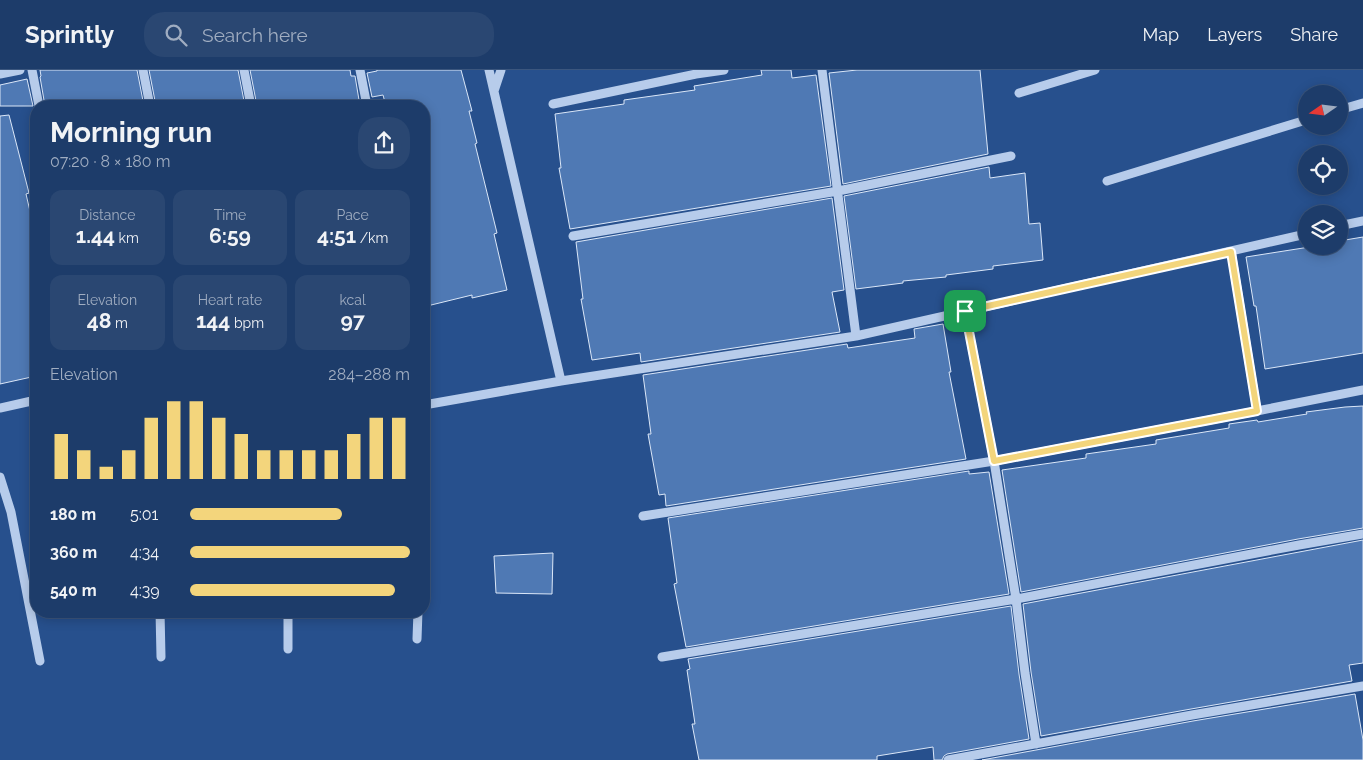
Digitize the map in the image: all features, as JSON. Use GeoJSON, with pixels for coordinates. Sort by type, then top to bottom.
{"type":"FeatureCollection","features":[{"type":"Feature","properties":{"kind":"street"},"geometry":{"type":"LineString","coordinates":[[0,74],[20,70]]}},
{"type":"Feature","properties":{"kind":"street"},"geometry":{"type":"LineString","coordinates":[[32,70],[38,100]]}},
{"type":"Feature","properties":{"kind":"street"},"geometry":{"type":"LineString","coordinates":[[143,70],[149,100]]}},
{"type":"Feature","properties":{"kind":"street"},"geometry":{"type":"LineString","coordinates":[[244,70],[250,100]]}},
{"type":"Feature","properties":{"kind":"street"},"geometry":{"type":"LineString","coordinates":[[360,70],[366,100]]}},
{"type":"Feature","properties":{"kind":"street"},"geometry":{"type":"LineString","coordinates":[[489,70],[561,382]]}},
{"type":"Feature","properties":{"kind":"street"},"geometry":{"type":"LineString","coordinates":[[494,91],[501,70]]}},
{"type":"Feature","properties":{"kind":"street"},"geometry":{"type":"LineString","coordinates":[[553,104],[696,72],[724,70]]}},
{"type":"Feature","properties":{"kind":"street"},"geometry":{"type":"LineString","coordinates":[[822,70],[856,336]]}},
{"type":"Feature","properties":{"kind":"street"},"geometry":{"type":"LineString","coordinates":[[1019,93],[1095,70]]}},
{"type":"Feature","properties":{"kind":"street"},"geometry":{"type":"LineString","coordinates":[[1348,107],[1363,103]]}},
{"type":"Feature","properties":{"kind":"street"},"geometry":{"type":"LineString","coordinates":[[1107,181],[1298,122]]}},
{"type":"Feature","properties":{"kind":"street"},"geometry":{"type":"LineString","coordinates":[[573,236],[838,190],[1011,156]]}},
{"type":"Feature","properties":{"kind":"street"},"geometry":{"type":"LineString","coordinates":[[1348,224],[1363,221]]}},
{"type":"Feature","properties":{"kind":"street"},"geometry":{"type":"LineString","coordinates":[[430,404],[856,336],[1298,236]]}},
{"type":"Feature","properties":{"kind":"street"},"geometry":{"type":"LineString","coordinates":[[1231,252],[1257,411]]}},
{"type":"Feature","properties":{"kind":"street"},"geometry":{"type":"LineString","coordinates":[[965,311],[994,461],[1016,599],[1036,744]]}},
{"type":"Feature","properties":{"kind":"street"},"geometry":{"type":"LineString","coordinates":[[643,516],[994,461],[1363,390]]}},
{"type":"Feature","properties":{"kind":"street"},"geometry":{"type":"LineString","coordinates":[[0,408],[30,401]]}},
{"type":"Feature","properties":{"kind":"street"},"geometry":{"type":"LineString","coordinates":[[0,477],[11,512],[30,610]]}},
{"type":"Feature","properties":{"kind":"street"},"geometry":{"type":"LineString","coordinates":[[662,657],[1016,599],[1363,534]]}},
{"type":"Feature","properties":{"kind":"street"},"geometry":{"type":"LineString","coordinates":[[32,618],[40,661]]}},
{"type":"Feature","properties":{"kind":"street"},"geometry":{"type":"LineString","coordinates":[[160,618],[161,656]]}},
{"type":"Feature","properties":{"kind":"street"},"geometry":{"type":"LineString","coordinates":[[288,618],[288,649]]}},
{"type":"Feature","properties":{"kind":"street"},"geometry":{"type":"LineString","coordinates":[[417,639],[418,618]]}},
{"type":"Feature","properties":{"kind":"street"},"geometry":{"type":"LineString","coordinates":[[948,760],[1363,686]]}},
{"type":"Feature","properties":{"kind":"building"},"geometry":{"type":"Polygon","coordinates":[[[40,70],[137,70],[143,100],[44,100],[40,70]]]}},
{"type":"Feature","properties":{"kind":"building"},"geometry":{"type":"Polygon","coordinates":[[[149,70],[238,70],[244,100],[155,100],[149,70]]]}},
{"type":"Feature","properties":{"kind":"building"},"geometry":{"type":"Polygon","coordinates":[[[250,70],[350,70],[351,76],[355,76],[359,100],[256,100],[250,70]]]}},
{"type":"Feature","properties":{"kind":"building"},"geometry":{"type":"Polygon","coordinates":[[[461,70],[472,111],[469,111],[477,143],[475,144],[497,233],[494,234],[507,290],[472,298],[472,295],[430,305],[430,100],[384,100],[383,95],[372,97],[367,73],[377,71],[461,70]]]}},
{"type":"Feature","properties":{"kind":"building"},"geometry":{"type":"Polygon","coordinates":[[[761,70],[791,70],[792,78],[816,75],[831,186],[570,229],[559,168],[561,168],[555,114],[624,104],[624,100],[695,90],[694,86],[762,75],[761,70]]]}},
{"type":"Feature","properties":{"kind":"building"},"geometry":{"type":"Polygon","coordinates":[[[857,70],[980,70],[988,154],[843,184],[829,73],[857,70]]]}},
{"type":"Feature","properties":{"kind":"building"},"geometry":{"type":"Polygon","coordinates":[[[27,79],[32,100],[30,100],[30,106],[0,106],[0,85],[27,79]]]}},
{"type":"Feature","properties":{"kind":"building"},"geometry":{"type":"Polygon","coordinates":[[[9,115],[29,193],[26,194],[30,211],[30,377],[0,384],[0,116],[9,115]]]}},
{"type":"Feature","properties":{"kind":"building"},"geometry":{"type":"Polygon","coordinates":[[[989,167],[990,178],[1025,173],[1029,224],[1040,223],[1043,260],[993,266],[993,269],[946,275],[946,277],[903,281],[903,283],[856,289],[844,196],[989,167]]]}},
{"type":"Feature","properties":{"kind":"building"},"geometry":{"type":"Polygon","coordinates":[[[832,198],[844,290],[832,292],[840,332],[641,362],[640,353],[592,360],[581,299],[583,299],[576,242],[832,198]]]}},
{"type":"Feature","properties":{"kind":"building"},"geometry":{"type":"Polygon","coordinates":[[[1363,237],[1363,353],[1265,369],[1256,306],[1254,306],[1246,257],[1298,249],[1298,255],[1348,255],[1348,240],[1363,237]]]}},
{"type":"Feature","properties":{"kind":"building"},"geometry":{"type":"Polygon","coordinates":[[[943,324],[951,372],[949,372],[966,459],[666,506],[665,494],[659,495],[648,434],[651,434],[643,375],[847,344],[848,348],[915,338],[914,329],[943,324]]]}},
{"type":"Feature","properties":{"kind":"building"},"geometry":{"type":"Polygon","coordinates":[[[1363,406],[1363,528],[1021,592],[1002,470],[1086,458],[1086,454],[1156,444],[1156,440],[1229,428],[1229,424],[1257,420],[1258,422],[1307,414],[1306,412],[1363,406]]]}},
{"type":"Feature","properties":{"kind":"building"},"geometry":{"type":"Polygon","coordinates":[[[969,471],[969,474],[989,472],[1009,594],[686,647],[674,584],[677,583],[668,518],[969,471]]]}},
{"type":"Feature","properties":{"kind":"building"},"geometry":{"type":"Polygon","coordinates":[[[1363,540],[1363,663],[1349,665],[1352,681],[1041,736],[1023,604],[1363,540]]]}},
{"type":"Feature","properties":{"kind":"building"},"geometry":{"type":"Polygon","coordinates":[[[553,553],[552,594],[496,593],[494,556],[553,553]]]}},
{"type":"Feature","properties":{"kind":"building"},"geometry":{"type":"Polygon","coordinates":[[[1011,606],[1029,739],[947,754],[942,760],[934,760],[933,747],[877,756],[877,760],[699,760],[692,724],[695,724],[687,670],[690,669],[688,659],[1011,606]]]}},
{"type":"Feature","properties":{"kind":"building"},"geometry":{"type":"Polygon","coordinates":[[[1355,694],[1363,740],[1363,760],[982,760],[1193,721],[1355,694]]]}},
{"type":"Feature","properties":{"kind":"route"},"geometry":{"type":"LineString","coordinates":[[1231,252],[1257,411],[994,461],[965,311],[1231,252]]}}]}
